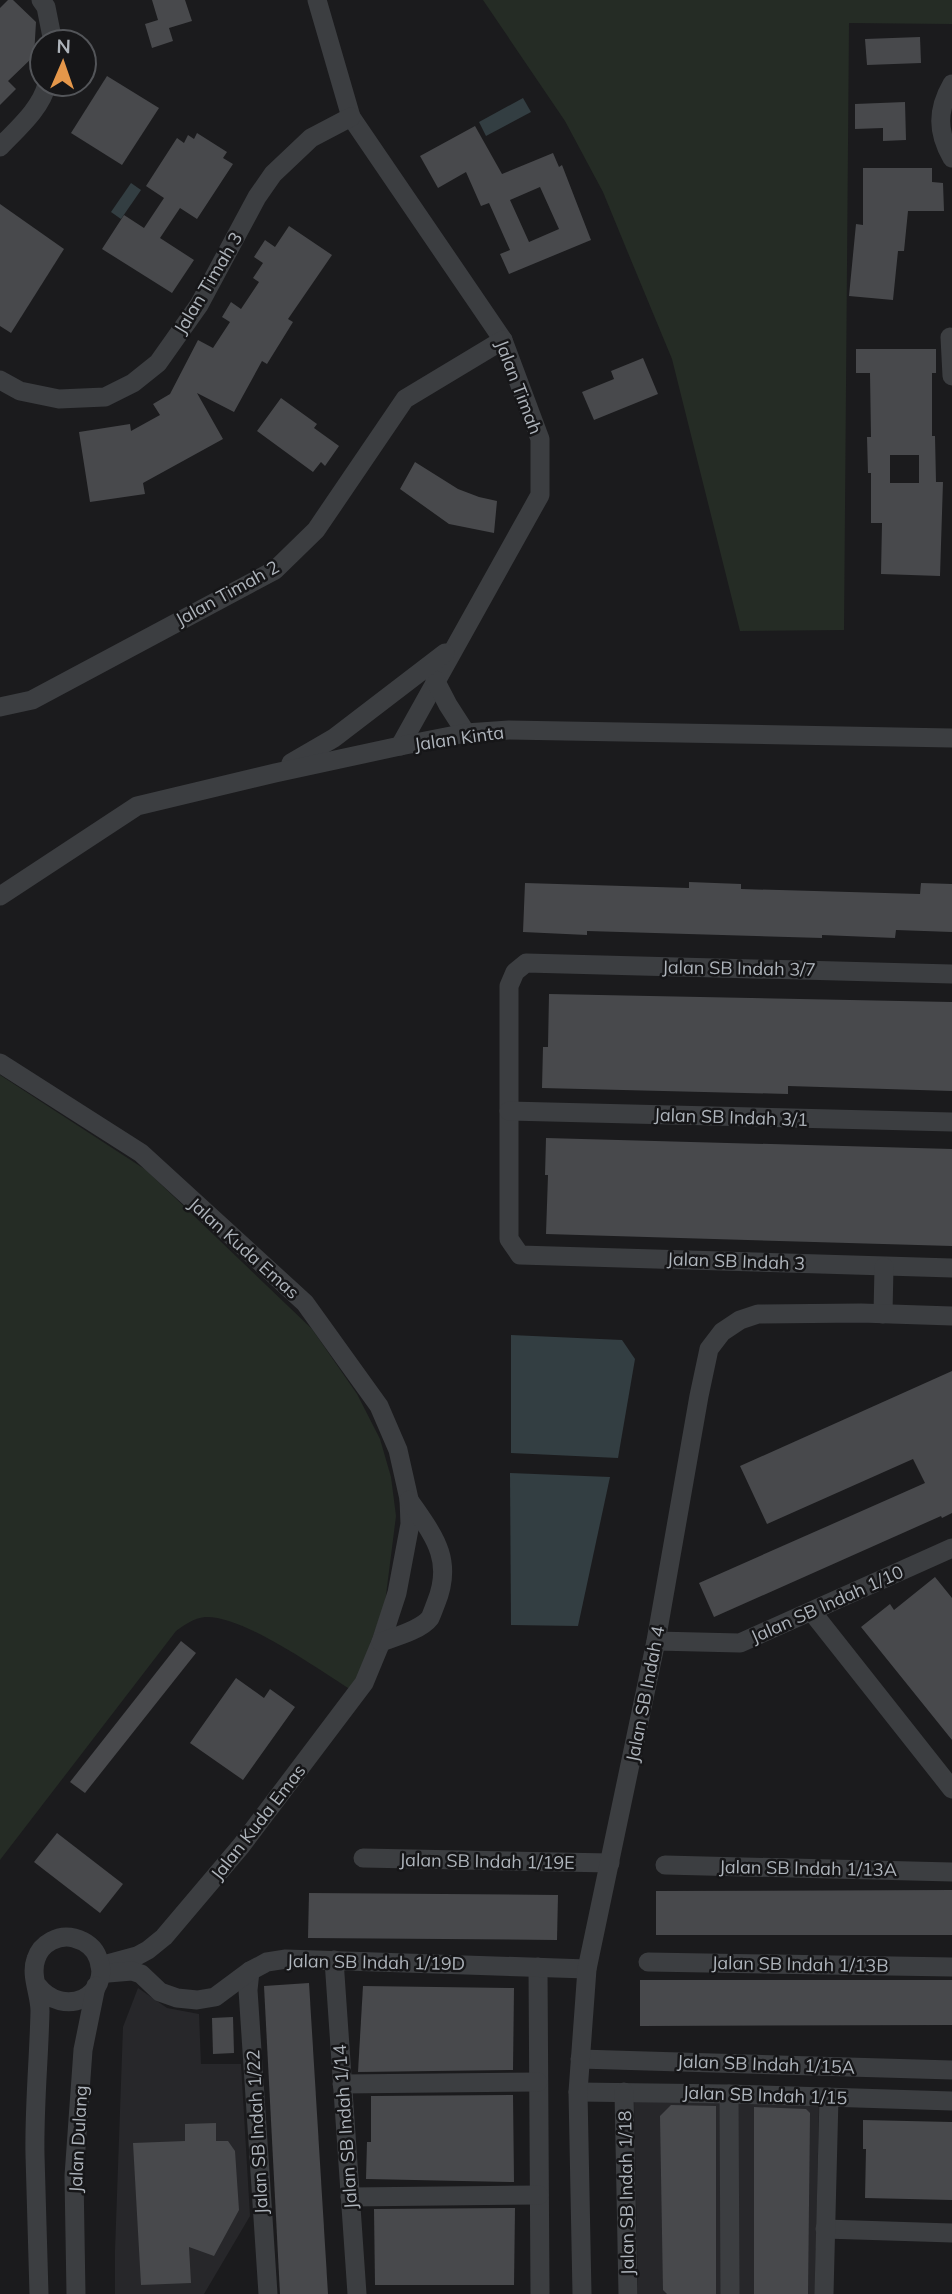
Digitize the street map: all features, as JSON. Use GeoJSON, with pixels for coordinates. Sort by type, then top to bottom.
{"type":"FeatureCollection","features":[{"type":"Feature","properties":{"kind":"street"},"geometry":{"type":"LineString","coordinates":[[41,0],[46,7],[50,28]]}},
{"type":"Feature","properties":{"kind":"street","name":"Jalan Timah"},"geometry":{"type":"LineString","coordinates":[[317,0],[351,117],[503,340],[540,439],[540,495],[400,746]]}},
{"type":"Feature","properties":{"kind":"street"},"geometry":{"type":"LineString","coordinates":[[952,84],[942,102],[942,140],[952,158]]}},
{"type":"Feature","properties":{"kind":"street"},"geometry":{"type":"LineString","coordinates":[[0,147],[41,98]]}},
{"type":"Feature","properties":{"kind":"street","name":"Jalan Timah 3"},"geometry":{"type":"LineString","coordinates":[[0,380],[20,391],[59,399],[105,397],[134,383],[158,363],[199,304],[273,174],[311,138],[351,117]]}},
{"type":"Feature","properties":{"kind":"street"},"geometry":{"type":"LineString","coordinates":[[950,337],[952,376]]}},
{"type":"Feature","properties":{"kind":"street","name":"Jalan Timah 2"},"geometry":{"type":"LineString","coordinates":[[0,706],[32,700],[275,570],[317,530],[405,399],[503,340]]}},
{"type":"Feature","properties":{"kind":"street"},"geometry":{"type":"LineString","coordinates":[[275,773],[334,738],[454,645]]}},
{"type":"Feature","properties":{"kind":"street"},"geometry":{"type":"LineString","coordinates":[[435,680],[447,705],[466,733]]}},
{"type":"Feature","properties":{"kind":"street","name":"Jalan Kinta"},"geometry":{"type":"LineString","coordinates":[[0,896],[137,807],[275,773],[466,733],[509,730],[952,738]]}},
{"type":"Feature","properties":{"kind":"street","name":"Jalan SB Indah 3/7"},"geometry":{"type":"LineString","coordinates":[[509,1111],[509,986],[515,972],[526,963],[952,974]]}},
{"type":"Feature","properties":{"kind":"street","name":"Jalan Kuda Emas"},"geometry":{"type":"LineString","coordinates":[[0,1063],[141,1153],[305,1303],[379,1406],[398,1450],[409,1499],[410,1524],[397,1592],[364,1683],[241,1846],[164,1937],[137,1956],[99,1975]]}},
{"type":"Feature","properties":{"kind":"street","name":"Jalan SB Indah 3/1"},"geometry":{"type":"LineString","coordinates":[[509,1111],[952,1122]]}},
{"type":"Feature","properties":{"kind":"street","name":"Jalan SB Indah 3"},"geometry":{"type":"LineString","coordinates":[[509,1111],[509,1239],[520,1255],[952,1268]]}},
{"type":"Feature","properties":{"kind":"street"},"geometry":{"type":"LineString","coordinates":[[883,1314],[884,1267]]}},
{"type":"Feature","properties":{"kind":"street","name":"Jalan SB Indah 4"},"geometry":{"type":"LineString","coordinates":[[582,2294],[578,2092],[587,1969],[656,1641],[709,1349],[722,1332],[740,1320],[758,1314],[787,1312],[952,1316]]}},
{"type":"Feature","properties":{"kind":"street","name":"Jalan Kuda Emas"},"geometry":{"type":"LineString","coordinates":[[381,1642],[409,1632],[429,1620],[443,1587],[444,1573],[435,1537],[409,1499]]}},
{"type":"Feature","properties":{"kind":"street","name":"Jalan SB Indah 1/10"},"geometry":{"type":"LineString","coordinates":[[656,1641],[740,1643],[949,1555]]}},
{"type":"Feature","properties":{"kind":"street"},"geometry":{"type":"LineString","coordinates":[[811,1612],[952,1789]]}},
{"type":"Feature","properties":{"kind":"street","name":"Jalan SB Indah 1/19E"},"geometry":{"type":"LineString","coordinates":[[363,1858],[610,1863]]}},
{"type":"Feature","properties":{"kind":"street","name":"Jalan SB Indah 1/13A"},"geometry":{"type":"LineString","coordinates":[[665,1865],[952,1872]]}},
{"type":"Feature","properties":{"kind":"street"},"geometry":{"type":"LineString","coordinates":[[37,1985],[55,2001],[78,2001],[89,1995],[99,1975],[99,1958],[90,1946],[69,1937],[58,1938],[42,1948],[35,1959],[34,1976],[40,2003],[35,2153],[39,2294]]}},
{"type":"Feature","properties":{"kind":"street","name":"Jalan SB Indah 1/19D"},"geometry":{"type":"LineString","coordinates":[[99,1975],[132,1971],[141,1974],[160,1993],[197,2000],[215,1997],[250,1970],[276,1960],[587,1969]]}},
{"type":"Feature","properties":{"kind":"street","name":"Jalan SB Indah 1/14"},"geometry":{"type":"LineString","coordinates":[[334,1960],[357,2294]]}},
{"type":"Feature","properties":{"kind":"street","name":"Jalan SB Indah 1/13B"},"geometry":{"type":"LineString","coordinates":[[648,1962],[952,1967]]}},
{"type":"Feature","properties":{"kind":"street"},"geometry":{"type":"LineString","coordinates":[[538,1967],[540,2294]]}},
{"type":"Feature","properties":{"kind":"street","name":"Jalan SB Indah 1/22"},"geometry":{"type":"LineString","coordinates":[[250,1970],[248,1990],[268,2294]]}},
{"type":"Feature","properties":{"kind":"street","name":"Jalan Dulang"},"geometry":{"type":"LineString","coordinates":[[76,2294],[75,2163],[83,2050],[99,1975]]}},
{"type":"Feature","properties":{"kind":"street","name":"Jalan SB Indah 1/15A"},"geometry":{"type":"LineString","coordinates":[[580,2059],[952,2070]]}},
{"type":"Feature","properties":{"kind":"street"},"geometry":{"type":"LineString","coordinates":[[342,2084],[538,2082]]}},
{"type":"Feature","properties":{"kind":"street","name":"Jalan SB Indah 1/15"},"geometry":{"type":"LineString","coordinates":[[578,2092],[952,2101]]}},
{"type":"Feature","properties":{"kind":"street","name":"Jalan SB Indah 1/18"},"geometry":{"type":"LineString","coordinates":[[624,2092],[628,2294]]}},
{"type":"Feature","properties":{"kind":"street"},"geometry":{"type":"LineString","coordinates":[[729,2094],[730,2294]]}},
{"type":"Feature","properties":{"kind":"street"},"geometry":{"type":"LineString","coordinates":[[824,2294],[829,2097]]}},
{"type":"Feature","properties":{"kind":"street"},"geometry":{"type":"LineString","coordinates":[[350,2197],[539,2195]]}},
{"type":"Feature","properties":{"kind":"street"},"geometry":{"type":"LineString","coordinates":[[825,2229],[952,2232]]}},
{"type":"Feature","properties":{"kind":"shaded area"},"geometry":{"type":"Polygon","coordinates":[[[483,0],[952,0],[952,24],[849,23],[844,630],[740,631],[672,359],[603,192],[565,121],[483,0]]]}},
{"type":"Feature","properties":{"kind":"shaded area"},"geometry":{"type":"Polygon","coordinates":[[[523,98],[531,112],[486,136],[479,122],[523,98]]]}},
{"type":"Feature","properties":{"kind":"shaded area"},"geometry":{"type":"Polygon","coordinates":[[[131,183],[141,190],[121,219],[111,212],[131,183]]]}},
{"type":"Feature","properties":{"kind":"shaded area"},"geometry":{"type":"Polygon","coordinates":[[[0,1075],[146,1170],[312,1329],[357,1394],[380,1439],[391,1477],[396,1516],[385,1603],[353,1691],[260,1634],[221,1619],[205,1617],[193,1620],[176,1631],[0,1860],[0,1075]]]}},
{"type":"Feature","properties":{"kind":"shaded area"},"geometry":{"type":"Polygon","coordinates":[[[511,1335],[622,1340],[635,1359],[618,1458],[511,1453],[511,1335]]]}},
{"type":"Feature","properties":{"kind":"shaded area"},"geometry":{"type":"Polygon","coordinates":[[[510,1473],[610,1477],[578,1626],[511,1625],[510,1473]]]}},
{"type":"Feature","properties":{"kind":"shaded area"},"geometry":{"type":"Polygon","coordinates":[[[138,1988],[167,2008],[199,2014],[201,2064],[241,2064],[250,2216],[204,2294],[115,2294],[123,2027],[138,1988]]]}},
{"type":"Feature","properties":{"kind":"shaded area"},"geometry":{"type":"Polygon","coordinates":[[[634,2100],[819,2105],[815,2294],[638,2294],[634,2100]]]}},
{"type":"Feature","properties":{"kind":"building"},"geometry":{"type":"Polygon","coordinates":[[[8,0],[13,0],[36,22],[36,28],[28,28],[28,62],[8,81],[16,89],[0,105],[0,8],[8,0]]]}},
{"type":"Feature","properties":{"kind":"building"},"geometry":{"type":"Polygon","coordinates":[[[152,0],[185,0],[192,21],[169,28],[173,41],[152,48],[145,24],[158,20],[152,0]]]}},
{"type":"Feature","properties":{"kind":"building"},"geometry":{"type":"Polygon","coordinates":[[[920,37],[921,63],[867,65],[865,39],[920,37]]]}},
{"type":"Feature","properties":{"kind":"building"},"geometry":{"type":"Polygon","coordinates":[[[107,76],[159,108],[122,165],[71,133],[93,98],[98,98],[98,90],[107,76]]]}},
{"type":"Feature","properties":{"kind":"building"},"geometry":{"type":"Polygon","coordinates":[[[905,102],[906,140],[883,141],[883,128],[855,129],[855,104],[905,102]]]}},
{"type":"Feature","properties":{"kind":"building"},"geometry":{"type":"Polygon","coordinates":[[[475,126],[502,174],[553,153],[559,167],[562,165],[591,240],[509,274],[500,254],[510,250],[489,203],[481,206],[466,172],[438,188],[420,156],[475,126]],[[540,187],[510,200],[529,242],[559,229],[540,187]]]}},
{"type":"Feature","properties":{"kind":"building"},"geometry":{"type":"Polygon","coordinates":[[[197,133],[227,152],[223,158],[233,164],[197,219],[180,208],[160,238],[194,260],[172,293],[102,249],[124,215],[144,228],[164,198],[146,186],[177,138],[184,143],[188,135],[194,139],[197,133]]]}},
{"type":"Feature","properties":{"kind":"building"},"geometry":{"type":"Polygon","coordinates":[[[863,168],[932,168],[932,182],[943,183],[944,211],[908,211],[904,251],[898,251],[893,300],[849,296],[856,224],[863,225],[863,168]]]}},
{"type":"Feature","properties":{"kind":"building"},"geometry":{"type":"Polygon","coordinates":[[[0,204],[64,249],[11,333],[0,326],[0,204]]]}},
{"type":"Feature","properties":{"kind":"building"},"geometry":{"type":"Polygon","coordinates":[[[289,226],[332,255],[288,319],[293,322],[267,364],[262,361],[234,412],[197,393],[223,439],[143,483],[145,494],[90,502],[79,432],[130,424],[131,431],[160,415],[153,404],[170,394],[198,340],[213,348],[230,322],[222,317],[231,302],[241,309],[259,282],[253,278],[263,263],[254,257],[265,240],[275,247],[289,226]]]}},
{"type":"Feature","properties":{"kind":"building"},"geometry":{"type":"Polygon","coordinates":[[[856,349],[936,349],[936,373],[932,373],[932,436],[935,436],[936,482],[943,482],[940,576],[881,574],[882,523],[871,523],[871,473],[868,473],[867,437],[871,437],[870,373],[856,373],[856,349]],[[890,455],[890,483],[919,483],[919,455],[890,455]]]}},
{"type":"Feature","properties":{"kind":"building"},"geometry":{"type":"Polygon","coordinates":[[[643,358],[658,394],[594,420],[582,392],[614,379],[611,371],[643,358]]]}},
{"type":"Feature","properties":{"kind":"building"},"geometry":{"type":"Polygon","coordinates":[[[281,398],[317,424],[314,428],[339,446],[325,466],[321,462],[313,472],[257,431],[281,398]]]}},
{"type":"Feature","properties":{"kind":"building"},"geometry":{"type":"Polygon","coordinates":[[[415,462],[458,489],[497,501],[494,533],[449,524],[400,489],[415,462]]]}},
{"type":"Feature","properties":{"kind":"building"},"geometry":{"type":"Polygon","coordinates":[[[689,882],[741,884],[741,889],[920,894],[921,883],[952,884],[952,932],[896,930],[895,938],[822,935],[822,938],[587,931],[587,935],[523,932],[525,883],[689,888],[689,882]]]}},
{"type":"Feature","properties":{"kind":"building"},"geometry":{"type":"Polygon","coordinates":[[[549,994],[952,1002],[952,1091],[788,1086],[788,1094],[542,1088],[543,1047],[548,1047],[549,994]]]}},
{"type":"Feature","properties":{"kind":"building"},"geometry":{"type":"Polygon","coordinates":[[[546,1138],[952,1149],[952,1246],[546,1234],[546,1138]]]}},
{"type":"Feature","properties":{"kind":"building"},"geometry":{"type":"Polygon","coordinates":[[[952,1371],[952,1513],[714,1617],[699,1583],[925,1483],[913,1459],[767,1524],[740,1466],[952,1371]]]}},
{"type":"Feature","properties":{"kind":"building"},"geometry":{"type":"Polygon","coordinates":[[[935,1577],[952,1598],[952,1740],[861,1627],[890,1604],[894,1610],[935,1577]]]}},
{"type":"Feature","properties":{"kind":"building"},"geometry":{"type":"Polygon","coordinates":[[[181,1641],[196,1653],[85,1793],[70,1782],[181,1641]]]}},
{"type":"Feature","properties":{"kind":"building"},"geometry":{"type":"Polygon","coordinates":[[[236,1678],[264,1698],[270,1689],[295,1707],[243,1780],[190,1743],[236,1678]]]}},
{"type":"Feature","properties":{"kind":"building"},"geometry":{"type":"Polygon","coordinates":[[[57,1833],[123,1884],[100,1913],[34,1862],[57,1833]]]}},
{"type":"Feature","properties":{"kind":"building"},"geometry":{"type":"Polygon","coordinates":[[[952,1890],[952,1935],[656,1935],[656,1891],[952,1890]]]}},
{"type":"Feature","properties":{"kind":"building"},"geometry":{"type":"Polygon","coordinates":[[[309,1893],[558,1895],[557,1940],[308,1938],[309,1893]]]}},
{"type":"Feature","properties":{"kind":"building"},"geometry":{"type":"Polygon","coordinates":[[[640,1980],[952,1980],[952,2025],[640,2026],[640,1980]]]}},
{"type":"Feature","properties":{"kind":"building"},"geometry":{"type":"Polygon","coordinates":[[[309,1983],[328,2294],[280,2294],[264,1986],[309,1983]]]}},
{"type":"Feature","properties":{"kind":"building"},"geometry":{"type":"Polygon","coordinates":[[[363,1986],[514,1988],[513,2070],[358,2072],[363,1986]]]}},
{"type":"Feature","properties":{"kind":"building"},"geometry":{"type":"Polygon","coordinates":[[[233,2017],[234,2053],[213,2054],[212,2018],[233,2017]]]}},
{"type":"Feature","properties":{"kind":"building"},"geometry":{"type":"Polygon","coordinates":[[[513,2095],[514,2182],[366,2179],[367,2142],[371,2142],[371,2096],[513,2095]]]}},
{"type":"Feature","properties":{"kind":"building"},"geometry":{"type":"Polygon","coordinates":[[[671,2105],[716,2106],[716,2294],[667,2294],[663,2290],[660,2116],[671,2105]]]}},
{"type":"Feature","properties":{"kind":"building"},"geometry":{"type":"Polygon","coordinates":[[[754,2107],[806,2109],[810,2113],[808,2294],[754,2294],[754,2107]]]}},
{"type":"Feature","properties":{"kind":"building"},"geometry":{"type":"Polygon","coordinates":[[[863,2120],[952,2122],[952,2200],[865,2198],[866,2149],[863,2149],[863,2120]]]}},
{"type":"Feature","properties":{"kind":"building"},"geometry":{"type":"Polygon","coordinates":[[[216,2123],[216,2141],[228,2141],[235,2151],[239,2210],[214,2256],[189,2247],[191,2283],[141,2285],[133,2143],[185,2141],[185,2124],[216,2123]]]}},
{"type":"Feature","properties":{"kind":"building"},"geometry":{"type":"Polygon","coordinates":[[[515,2208],[514,2285],[375,2285],[374,2209],[515,2208]]]}}]}
